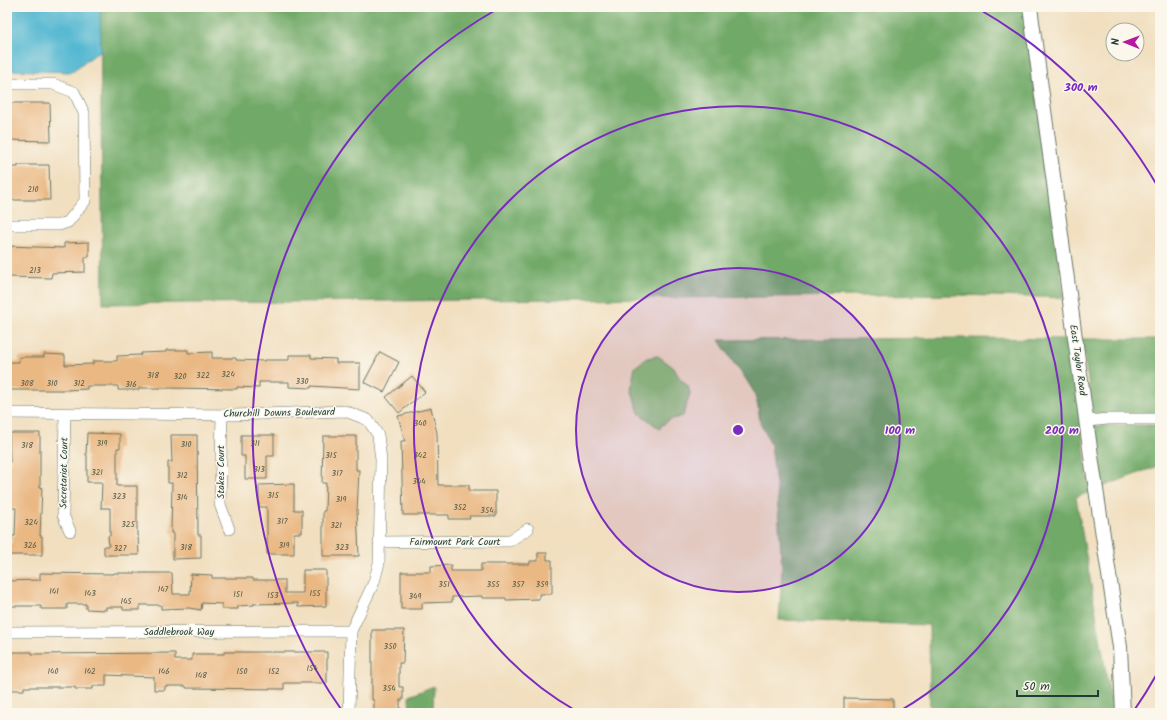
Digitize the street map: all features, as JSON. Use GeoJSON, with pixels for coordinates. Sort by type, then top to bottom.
{"type":"FeatureCollection","features":[{"type":"Feature","properties":{"kind":"main road","name":"East Taylor Road"},"geometry":{"type":"LineString","coordinates":[[1030,7],[1087,421],[1120,647],[1123,713]]}},
{"type":"Feature","properties":{"kind":"street"},"geometry":{"type":"LineString","coordinates":[[7,84],[54,84],[74,92],[84,113],[85,201],[68,222],[59,225],[7,225]]}},
{"type":"Feature","properties":{"kind":"street","name":"Churchill Downs Boulevard"},"geometry":{"type":"LineString","coordinates":[[7,413],[222,415],[345,411],[368,420],[378,435],[380,460],[379,563],[374,582],[351,632],[349,713]]}},
{"type":"Feature","properties":{"kind":"street","name":"Secretariat Court"},"geometry":{"type":"LineString","coordinates":[[65,414],[63,515],[70,531]]}},
{"type":"Feature","properties":{"kind":"street","name":"Stakes Court"},"geometry":{"type":"LineString","coordinates":[[222,415],[220,504],[229,529]]}},
{"type":"Feature","properties":{"kind":"street"},"geometry":{"type":"LineString","coordinates":[[1087,421],[1108,419],[1160,419]]}},
{"type":"Feature","properties":{"kind":"street","name":"Fairmount Park Court"},"geometry":{"type":"LineString","coordinates":[[379,542],[509,541],[528,529]]}},
{"type":"Feature","properties":{"kind":"street","name":"Saddlebrook Way"},"geometry":{"type":"LineString","coordinates":[[7,632],[351,632]]}},
{"type":"Feature","properties":{"kind":"green space"},"geometry":{"type":"Polygon","coordinates":[[[100,7],[1024,7],[1064,298],[956,295],[103,304],[100,7]]]}},
{"type":"Feature","properties":{"kind":"green space"},"geometry":{"type":"Polygon","coordinates":[[[956,338],[1069,339],[1090,492],[1076,497],[1111,702],[1112,696],[1116,695],[1117,713],[930,713],[929,625],[779,620],[782,569],[777,493],[771,445],[760,422],[754,392],[719,340],[956,338]]]}},
{"type":"Feature","properties":{"kind":"green space"},"geometry":{"type":"Polygon","coordinates":[[[1082,339],[1160,339],[1160,414],[1093,415],[1082,339]]]}},
{"type":"Feature","properties":{"kind":"green space"},"geometry":{"type":"Polygon","coordinates":[[[658,356],[674,368],[679,377],[688,386],[690,393],[683,416],[669,420],[660,427],[660,429],[639,413],[631,388],[635,367],[647,358],[658,356]]]}},
{"type":"Feature","properties":{"kind":"green space"},"geometry":{"type":"Polygon","coordinates":[[[1160,425],[1160,465],[1102,487],[1094,426],[1160,425]]]}},
{"type":"Feature","properties":{"kind":"green space"},"geometry":{"type":"Polygon","coordinates":[[[434,686],[433,713],[410,713],[409,696],[434,686]]]}},
{"type":"Feature","properties":{"kind":"water"},"geometry":{"type":"Polygon","coordinates":[[[7,7],[100,7],[101,50],[71,72],[7,70],[7,7]]]}},
{"type":"Feature","properties":{"kind":"building"},"geometry":{"type":"Polygon","coordinates":[[[7,103],[50,103],[51,141],[7,140],[7,103]]]}},
{"type":"Feature","properties":{"kind":"building"},"geometry":{"type":"Polygon","coordinates":[[[18,165],[49,165],[50,200],[7,200],[7,167],[18,167],[18,165]]]}},
{"type":"Feature","properties":{"kind":"building"},"geometry":{"type":"Polygon","coordinates":[[[89,242],[89,257],[85,257],[85,272],[52,273],[51,278],[7,277],[7,246],[64,248],[64,243],[89,242]]]}},
{"type":"Feature","properties":{"kind":"building"},"geometry":{"type":"Polygon","coordinates":[[[166,350],[188,350],[188,353],[212,352],[212,358],[236,358],[236,360],[289,360],[289,355],[311,355],[311,358],[336,359],[336,363],[360,363],[360,389],[311,386],[311,388],[289,387],[289,382],[259,382],[259,388],[237,387],[237,389],[139,388],[139,390],[118,390],[118,386],[87,386],[87,389],[7,390],[7,362],[19,362],[19,357],[44,357],[44,354],[65,355],[65,365],[93,364],[93,361],[117,361],[117,356],[166,352],[166,350]]]}},
{"type":"Feature","properties":{"kind":"building"},"geometry":{"type":"Polygon","coordinates":[[[380,352],[399,362],[384,392],[364,382],[380,352]]]}},
{"type":"Feature","properties":{"kind":"building"},"geometry":{"type":"Polygon","coordinates":[[[412,376],[425,392],[399,413],[386,397],[412,376]]]}},
{"type":"Feature","properties":{"kind":"building"},"geometry":{"type":"Polygon","coordinates":[[[431,408],[437,433],[438,485],[469,485],[469,491],[496,491],[496,516],[469,516],[470,519],[449,519],[449,515],[403,515],[401,441],[405,441],[398,416],[431,408]]]}},
{"type":"Feature","properties":{"kind":"building"},"geometry":{"type":"Polygon","coordinates":[[[9,433],[40,433],[40,487],[42,487],[40,536],[42,536],[42,555],[9,555],[9,543],[12,543],[12,536],[15,536],[16,508],[7,508],[7,462],[10,462],[9,433]]]}},
{"type":"Feature","properties":{"kind":"building"},"geometry":{"type":"Polygon","coordinates":[[[87,433],[120,434],[120,448],[117,448],[117,486],[137,486],[137,536],[139,555],[104,555],[104,546],[109,546],[108,536],[110,536],[110,508],[101,508],[102,482],[87,482],[87,433]]]}},
{"type":"Feature","properties":{"kind":"building"},"geometry":{"type":"Polygon","coordinates":[[[171,435],[197,435],[198,535],[201,535],[201,558],[173,559],[173,533],[171,533],[172,483],[168,483],[168,462],[172,462],[171,435]]]}},
{"type":"Feature","properties":{"kind":"building"},"geometry":{"type":"Polygon","coordinates":[[[241,435],[274,435],[274,456],[267,456],[267,479],[245,479],[245,456],[241,456],[241,435]]]}},
{"type":"Feature","properties":{"kind":"building"},"geometry":{"type":"Polygon","coordinates":[[[323,436],[356,436],[356,470],[359,470],[357,511],[359,556],[323,556],[323,511],[325,511],[326,483],[322,483],[323,436]]]}},
{"type":"Feature","properties":{"kind":"building"},"geometry":{"type":"Polygon","coordinates":[[[294,484],[294,510],[302,510],[302,533],[294,533],[294,554],[267,554],[267,507],[259,507],[259,485],[294,484]]]}},
{"type":"Feature","properties":{"kind":"building"},"geometry":{"type":"Polygon","coordinates":[[[538,553],[547,553],[547,560],[552,560],[552,594],[539,594],[539,599],[506,600],[506,598],[482,598],[482,596],[452,597],[452,602],[422,603],[422,609],[401,609],[401,572],[431,572],[431,566],[451,565],[451,571],[481,571],[481,564],[530,564],[530,561],[538,561],[538,553]]]}},
{"type":"Feature","properties":{"kind":"building"},"geometry":{"type":"Polygon","coordinates":[[[303,570],[326,570],[326,606],[298,607],[298,603],[253,604],[254,605],[238,606],[238,609],[222,609],[222,604],[202,603],[201,610],[189,608],[161,609],[161,605],[140,605],[140,610],[123,610],[123,607],[106,607],[106,610],[86,609],[86,604],[67,604],[67,609],[41,609],[41,606],[7,606],[7,581],[40,580],[40,573],[172,573],[173,594],[190,594],[191,574],[212,575],[212,578],[285,580],[285,593],[303,593],[303,570]]]}},
{"type":"Feature","properties":{"kind":"building"},"geometry":{"type":"Polygon","coordinates":[[[372,630],[404,630],[403,663],[399,663],[399,687],[403,687],[403,700],[400,700],[400,713],[374,713],[374,700],[372,700],[372,630]]]}},
{"type":"Feature","properties":{"kind":"building"},"geometry":{"type":"Polygon","coordinates":[[[7,652],[32,652],[32,654],[175,653],[175,660],[192,660],[192,654],[224,654],[224,652],[327,652],[327,683],[284,683],[284,689],[186,688],[186,686],[165,686],[165,690],[154,690],[154,677],[106,675],[106,686],[93,686],[93,689],[75,689],[75,687],[24,687],[24,690],[12,690],[12,685],[7,685],[7,652]]]}},
{"type":"Feature","properties":{"kind":"building"},"geometry":{"type":"Polygon","coordinates":[[[844,698],[893,699],[893,713],[844,713],[844,698]]]}}]}
